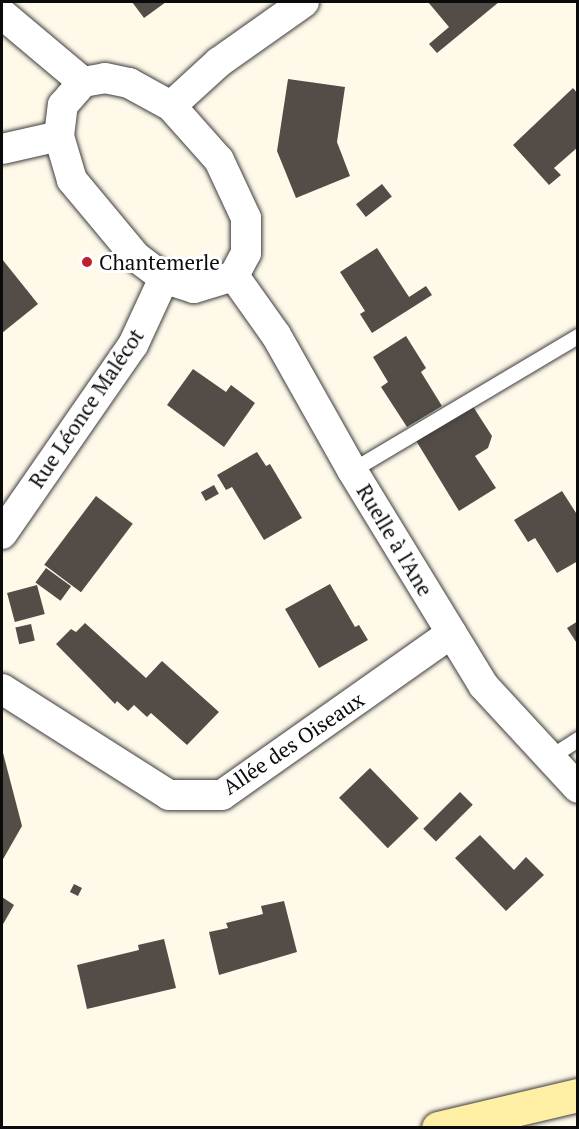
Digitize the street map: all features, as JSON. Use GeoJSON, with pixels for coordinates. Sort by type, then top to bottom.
{"type":"FeatureCollection","features":[{"type":"Feature","properties":{"kind":"street"},"geometry":{"type":"LineString","coordinates":[[171,106],[219,62],[304,2]]}},
{"type":"Feature","properties":{"kind":"street"},"geometry":{"type":"LineString","coordinates":[[2,14],[83,82]]}},
{"type":"Feature","properties":{"kind":"street"},"geometry":{"type":"LineString","coordinates":[[105,78],[129,83],[171,106],[219,160],[246,218],[246,253],[234,276],[194,288],[165,278],[137,258],[72,180],[59,136],[63,105],[83,82],[105,78]]}},
{"type":"Feature","properties":{"kind":"street"},"geometry":{"type":"LineString","coordinates":[[2,149],[59,136]]}},
{"type":"Feature","properties":{"kind":"street","name":"Ruelle à l'Ane"},"geometry":{"type":"LineString","coordinates":[[234,276],[276,335],[352,470],[483,685],[547,759],[578,788]]}},
{"type":"Feature","properties":{"kind":"street","name":"Rue Léonce Malécot"},"geometry":{"type":"LineString","coordinates":[[2,534],[133,345],[165,278]]}},
{"type":"Feature","properties":{"kind":"street","name":"Allée des Oiseaux"},"geometry":{"type":"LineString","coordinates":[[2,689],[169,795],[222,795],[452,633]]}},
{"type":"Feature","properties":{"kind":"street"},"geometry":{"type":"LineString","coordinates":[[438,1128],[578,1095]]}},
{"type":"Feature","properties":{"kind":"lane"},"geometry":{"type":"LineString","coordinates":[[352,470],[578,336]]}},
{"type":"Feature","properties":{"kind":"lane"},"geometry":{"type":"LineString","coordinates":[[547,759],[578,738]]}},
{"type":"Feature","properties":{"kind":"building"},"geometry":{"type":"Polygon","coordinates":[[[132,2],[166,2],[144,18],[132,2]]]}},
{"type":"Feature","properties":{"kind":"building"},"geometry":{"type":"Polygon","coordinates":[[[428,2],[499,2],[437,53],[429,44],[449,27],[428,2]]]}},
{"type":"Feature","properties":{"kind":"building"},"geometry":{"type":"Polygon","coordinates":[[[288,79],[345,87],[337,142],[350,176],[296,198],[277,151],[288,79]]]}},
{"type":"Feature","properties":{"kind":"building"},"geometry":{"type":"Polygon","coordinates":[[[573,88],[578,94],[578,147],[554,168],[561,175],[549,185],[513,145],[573,88]]]}},
{"type":"Feature","properties":{"kind":"building"},"geometry":{"type":"Polygon","coordinates":[[[382,184],[392,197],[366,217],[356,204],[382,184]]]}},
{"type":"Feature","properties":{"kind":"building"},"geometry":{"type":"Polygon","coordinates":[[[377,248],[409,297],[426,286],[432,295],[372,333],[360,314],[365,311],[340,272],[377,248]]]}},
{"type":"Feature","properties":{"kind":"building"},"geometry":{"type":"Polygon","coordinates":[[[2,259],[38,304],[2,333],[2,259]]]}},
{"type":"Feature","properties":{"kind":"building"},"geometry":{"type":"Polygon","coordinates":[[[406,336],[426,368],[421,372],[442,406],[407,427],[381,387],[388,382],[373,357],[406,336]]]}},
{"type":"Feature","properties":{"kind":"building"},"geometry":{"type":"Polygon","coordinates":[[[193,369],[226,392],[231,385],[255,403],[224,447],[167,405],[193,369]]]}},
{"type":"Feature","properties":{"kind":"building"},"geometry":{"type":"Polygon","coordinates":[[[472,405],[492,436],[488,448],[475,456],[496,488],[459,511],[415,439],[472,405]]]}},
{"type":"Feature","properties":{"kind":"building"},"geometry":{"type":"Polygon","coordinates":[[[257,452],[266,466],[270,464],[302,518],[264,540],[232,487],[226,490],[217,475],[257,452]]]}},
{"type":"Feature","properties":{"kind":"building"},"geometry":{"type":"Polygon","coordinates":[[[214,485],[219,494],[206,501],[201,492],[214,485]]]}},
{"type":"Feature","properties":{"kind":"building"},"geometry":{"type":"Polygon","coordinates":[[[562,491],[578,516],[578,561],[557,573],[535,538],[528,542],[514,520],[562,491]]]}},
{"type":"Feature","properties":{"kind":"building"},"geometry":{"type":"Polygon","coordinates":[[[96,496],[133,524],[81,592],[44,565],[96,496]]]}},
{"type":"Feature","properties":{"kind":"building"},"geometry":{"type":"Polygon","coordinates":[[[46,568],[71,586],[60,601],[35,583],[46,568]]]}},
{"type":"Feature","properties":{"kind":"building"},"geometry":{"type":"Polygon","coordinates":[[[330,584],[355,627],[359,625],[368,640],[319,668],[285,609],[330,584]]]}},
{"type":"Feature","properties":{"kind":"building"},"geometry":{"type":"Polygon","coordinates":[[[37,585],[45,614],[15,622],[7,593],[37,585]]]}},
{"type":"Feature","properties":{"kind":"building"},"geometry":{"type":"Polygon","coordinates":[[[578,621],[578,645],[567,628],[578,621]]]}},
{"type":"Feature","properties":{"kind":"building"},"geometry":{"type":"Polygon","coordinates":[[[85,623],[146,678],[162,661],[219,712],[187,745],[151,713],[147,717],[134,705],[128,711],[117,701],[115,704],[56,644],[71,629],[76,632],[85,623]]]}},
{"type":"Feature","properties":{"kind":"building"},"geometry":{"type":"Polygon","coordinates":[[[31,624],[35,641],[19,644],[15,628],[31,624]]]}},
{"type":"Feature","properties":{"kind":"building"},"geometry":{"type":"Polygon","coordinates":[[[2,749],[22,826],[2,861],[2,749]]]}},
{"type":"Feature","properties":{"kind":"building"},"geometry":{"type":"Polygon","coordinates":[[[370,768],[419,818],[388,848],[339,798],[370,768]]]}},
{"type":"Feature","properties":{"kind":"building"},"geometry":{"type":"Polygon","coordinates":[[[460,792],[473,805],[436,841],[423,829],[460,792]]]}},
{"type":"Feature","properties":{"kind":"building"},"geometry":{"type":"Polygon","coordinates":[[[480,835],[514,870],[526,857],[544,875],[506,911],[455,858],[480,835]]]}},
{"type":"Feature","properties":{"kind":"building"},"geometry":{"type":"Polygon","coordinates":[[[74,884],[82,888],[78,896],[70,892],[74,884]]]}},
{"type":"Feature","properties":{"kind":"building"},"geometry":{"type":"Polygon","coordinates":[[[2,897],[14,905],[2,926],[2,897]]]}},
{"type":"Feature","properties":{"kind":"building"},"geometry":{"type":"Polygon","coordinates":[[[284,901],[297,952],[219,975],[209,932],[228,928],[226,923],[263,914],[261,906],[284,901]]]}},
{"type":"Feature","properties":{"kind":"building"},"geometry":{"type":"Polygon","coordinates":[[[164,939],[176,988],[87,1009],[77,965],[139,950],[138,945],[164,939]]]}},
{"type":"Feature","properties":{"kind":"place","name":"Chantemerle"},"geometry":{"type":"Point","coordinates":[87,262]}}]}
